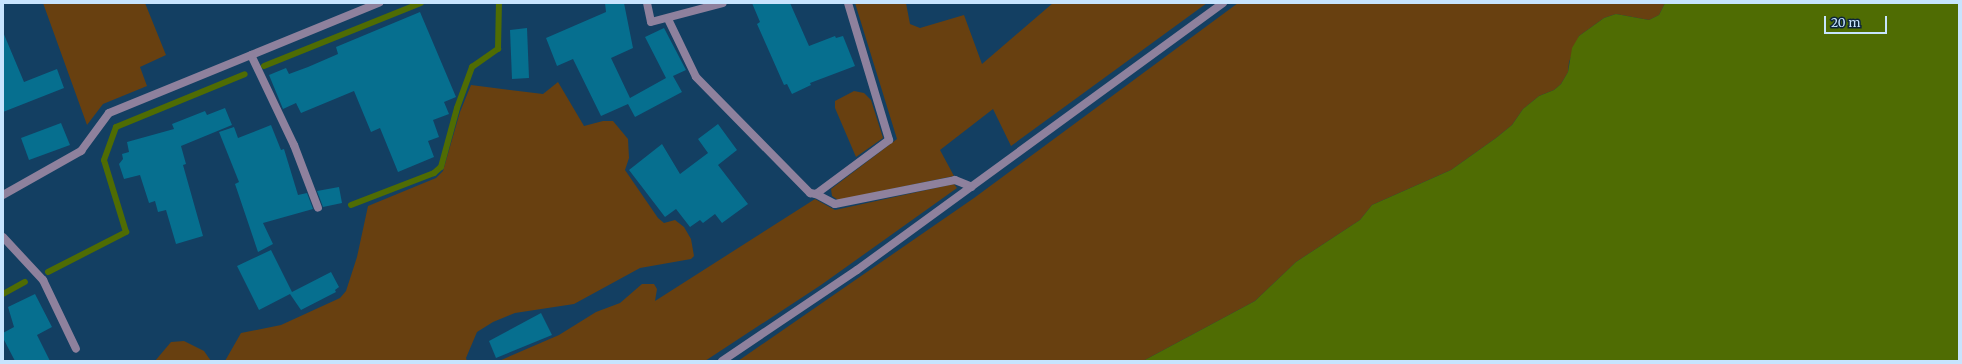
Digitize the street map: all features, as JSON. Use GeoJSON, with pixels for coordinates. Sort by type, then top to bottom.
{"type":"FeatureCollection","features":[{"type":"Feature","properties":{"kind":"street"},"geometry":{"type":"LineString","coordinates":[[3,195],[81,151],[109,113],[379,3]]}},
{"type":"Feature","properties":{"kind":"street"},"geometry":{"type":"LineString","coordinates":[[647,3],[651,22],[668,19],[723,3]]}},
{"type":"Feature","properties":{"kind":"street"},"geometry":{"type":"LineString","coordinates":[[816,194],[889,140],[848,3]]}},
{"type":"Feature","properties":{"kind":"street"},"geometry":{"type":"LineString","coordinates":[[722,361],[857,270],[1222,3]]}},
{"type":"Feature","properties":{"kind":"street"},"geometry":{"type":"LineString","coordinates":[[668,19],[696,77],[810,193],[816,194],[835,204],[955,180],[972,187]]}},
{"type":"Feature","properties":{"kind":"street"},"geometry":{"type":"LineString","coordinates":[[251,55],[294,145],[318,208]]}},
{"type":"Feature","properties":{"kind":"street"},"geometry":{"type":"LineString","coordinates":[[3,237],[43,280],[76,349]]}},
{"type":"Feature","properties":{"kind":"shaded area"},"geometry":{"type":"Polygon","coordinates":[[[43,3],[145,3],[166,55],[140,67],[147,86],[103,104],[87,125],[43,3]]]}},
{"type":"Feature","properties":{"kind":"shaded area"},"geometry":{"type":"Polygon","coordinates":[[[855,3],[906,3],[910,24],[920,28],[964,15],[982,64],[1053,3],[1207,3],[1011,146],[993,109],[940,150],[954,176],[838,200],[832,196],[831,189],[897,139],[855,3]]]}},
{"type":"Feature","properties":{"kind":"shaded area"},"geometry":{"type":"Polygon","coordinates":[[[1238,3],[1665,3],[1659,15],[1649,20],[1616,14],[1604,18],[1579,36],[1569,62],[1568,72],[1561,84],[1554,90],[1539,96],[1523,109],[1512,125],[1496,138],[1451,170],[1372,205],[1360,220],[1296,262],[1255,301],[1143,361],[738,361],[974,198],[1238,3]]]}},
{"type":"Feature","properties":{"kind":"shaded area"},"geometry":{"type":"Polygon","coordinates":[[[1665,3],[1959,3],[1959,361],[1143,361],[1255,301],[1296,262],[1360,220],[1372,205],[1451,170],[1496,138],[1512,125],[1523,109],[1539,96],[1554,90],[1561,84],[1568,72],[1572,48],[1579,36],[1604,18],[1616,14],[1649,20],[1659,15],[1665,3]]]}},
{"type":"Feature","properties":{"kind":"shaded area"},"geometry":{"type":"Polygon","coordinates":[[[558,82],[584,126],[603,121],[613,121],[628,139],[629,158],[625,170],[658,218],[664,223],[675,220],[684,227],[691,239],[694,256],[691,259],[640,268],[574,304],[515,313],[493,322],[477,332],[466,358],[467,361],[225,361],[241,333],[281,325],[340,298],[346,291],[357,257],[368,206],[436,178],[443,171],[460,112],[471,85],[543,94],[558,82]]]}},
{"type":"Feature","properties":{"kind":"shaded area"},"geometry":{"type":"Polygon","coordinates":[[[854,91],[864,93],[871,100],[883,138],[856,157],[835,108],[835,101],[854,91]]]}},
{"type":"Feature","properties":{"kind":"shaded area"},"geometry":{"type":"Polygon","coordinates":[[[954,184],[957,188],[821,285],[705,361],[499,361],[559,335],[596,312],[620,303],[642,284],[654,284],[657,289],[655,301],[815,199],[835,210],[954,184]]]}},
{"type":"Feature","properties":{"kind":"shaded area"},"geometry":{"type":"Polygon","coordinates":[[[184,341],[204,351],[211,361],[155,361],[171,342],[184,341]]]}},
{"type":"Feature","properties":{"kind":"building"},"geometry":{"type":"Polygon","coordinates":[[[605,3],[624,3],[633,48],[611,58],[630,98],[666,78],[645,37],[664,28],[686,70],[673,76],[682,92],[635,117],[628,104],[601,116],[573,59],[557,66],[546,38],[606,12],[605,3]]]}},
{"type":"Feature","properties":{"kind":"building"},"geometry":{"type":"Polygon","coordinates":[[[752,3],[790,3],[809,46],[835,36],[836,38],[843,36],[855,66],[810,83],[811,85],[792,94],[787,84],[784,85],[757,24],[760,22],[752,3]]]}},
{"type":"Feature","properties":{"kind":"building"},"geometry":{"type":"Polygon","coordinates":[[[420,12],[456,97],[444,102],[449,114],[433,120],[439,137],[428,141],[434,157],[398,172],[380,128],[371,132],[354,91],[301,113],[296,103],[283,109],[269,75],[286,68],[289,74],[308,67],[338,54],[336,47],[420,12]]]}},
{"type":"Feature","properties":{"kind":"building"},"geometry":{"type":"Polygon","coordinates":[[[527,28],[529,78],[512,79],[510,30],[527,28]]]}},
{"type":"Feature","properties":{"kind":"building"},"geometry":{"type":"Polygon","coordinates":[[[3,32],[24,82],[57,69],[64,88],[3,112],[3,32]]]}},
{"type":"Feature","properties":{"kind":"building"},"geometry":{"type":"Polygon","coordinates":[[[225,108],[232,125],[181,146],[186,164],[183,165],[203,236],[176,244],[166,210],[158,212],[155,201],[149,203],[140,175],[124,179],[119,164],[123,159],[122,154],[129,152],[127,142],[174,129],[172,124],[205,111],[207,115],[225,108]]]}},
{"type":"Feature","properties":{"kind":"building"},"geometry":{"type":"Polygon","coordinates":[[[61,123],[70,145],[29,160],[21,138],[61,123]]]}},
{"type":"Feature","properties":{"kind":"building"},"geometry":{"type":"Polygon","coordinates":[[[718,124],[737,150],[718,165],[748,204],[722,223],[715,214],[703,223],[700,220],[690,227],[676,209],[665,217],[629,170],[662,144],[680,174],[708,153],[698,139],[718,124]]]}},
{"type":"Feature","properties":{"kind":"building"},"geometry":{"type":"Polygon","coordinates":[[[271,125],[281,150],[284,149],[298,195],[307,193],[313,209],[263,223],[273,244],[258,252],[235,184],[239,182],[219,132],[234,127],[238,138],[271,125]]]}},
{"type":"Feature","properties":{"kind":"building"},"geometry":{"type":"Polygon","coordinates":[[[339,187],[342,203],[323,207],[317,191],[339,187]]]}},
{"type":"Feature","properties":{"kind":"building"},"geometry":{"type":"Polygon","coordinates":[[[271,250],[292,292],[331,272],[339,287],[335,290],[336,292],[301,310],[290,294],[259,310],[237,266],[271,250]]]}},
{"type":"Feature","properties":{"kind":"building"},"geometry":{"type":"Polygon","coordinates":[[[35,294],[52,327],[37,335],[50,361],[15,361],[3,338],[3,333],[14,327],[8,307],[35,294]]]}},
{"type":"Feature","properties":{"kind":"building"},"geometry":{"type":"Polygon","coordinates":[[[541,313],[552,335],[496,358],[489,341],[541,313]]]}},
{"type":"Feature","properties":{"kind":"waterway"},"geometry":{"type":"LineString","coordinates":[[264,66],[421,3]]}},
{"type":"Feature","properties":{"kind":"waterway"},"geometry":{"type":"LineString","coordinates":[[351,205],[434,173],[441,167],[457,108],[472,67],[498,49],[499,3]]}},
{"type":"Feature","properties":{"kind":"waterway"},"geometry":{"type":"LineString","coordinates":[[48,272],[126,232],[104,160],[116,127],[245,74]]}},
{"type":"Feature","properties":{"kind":"waterway"},"geometry":{"type":"LineString","coordinates":[[3,294],[25,282]]}}]}
